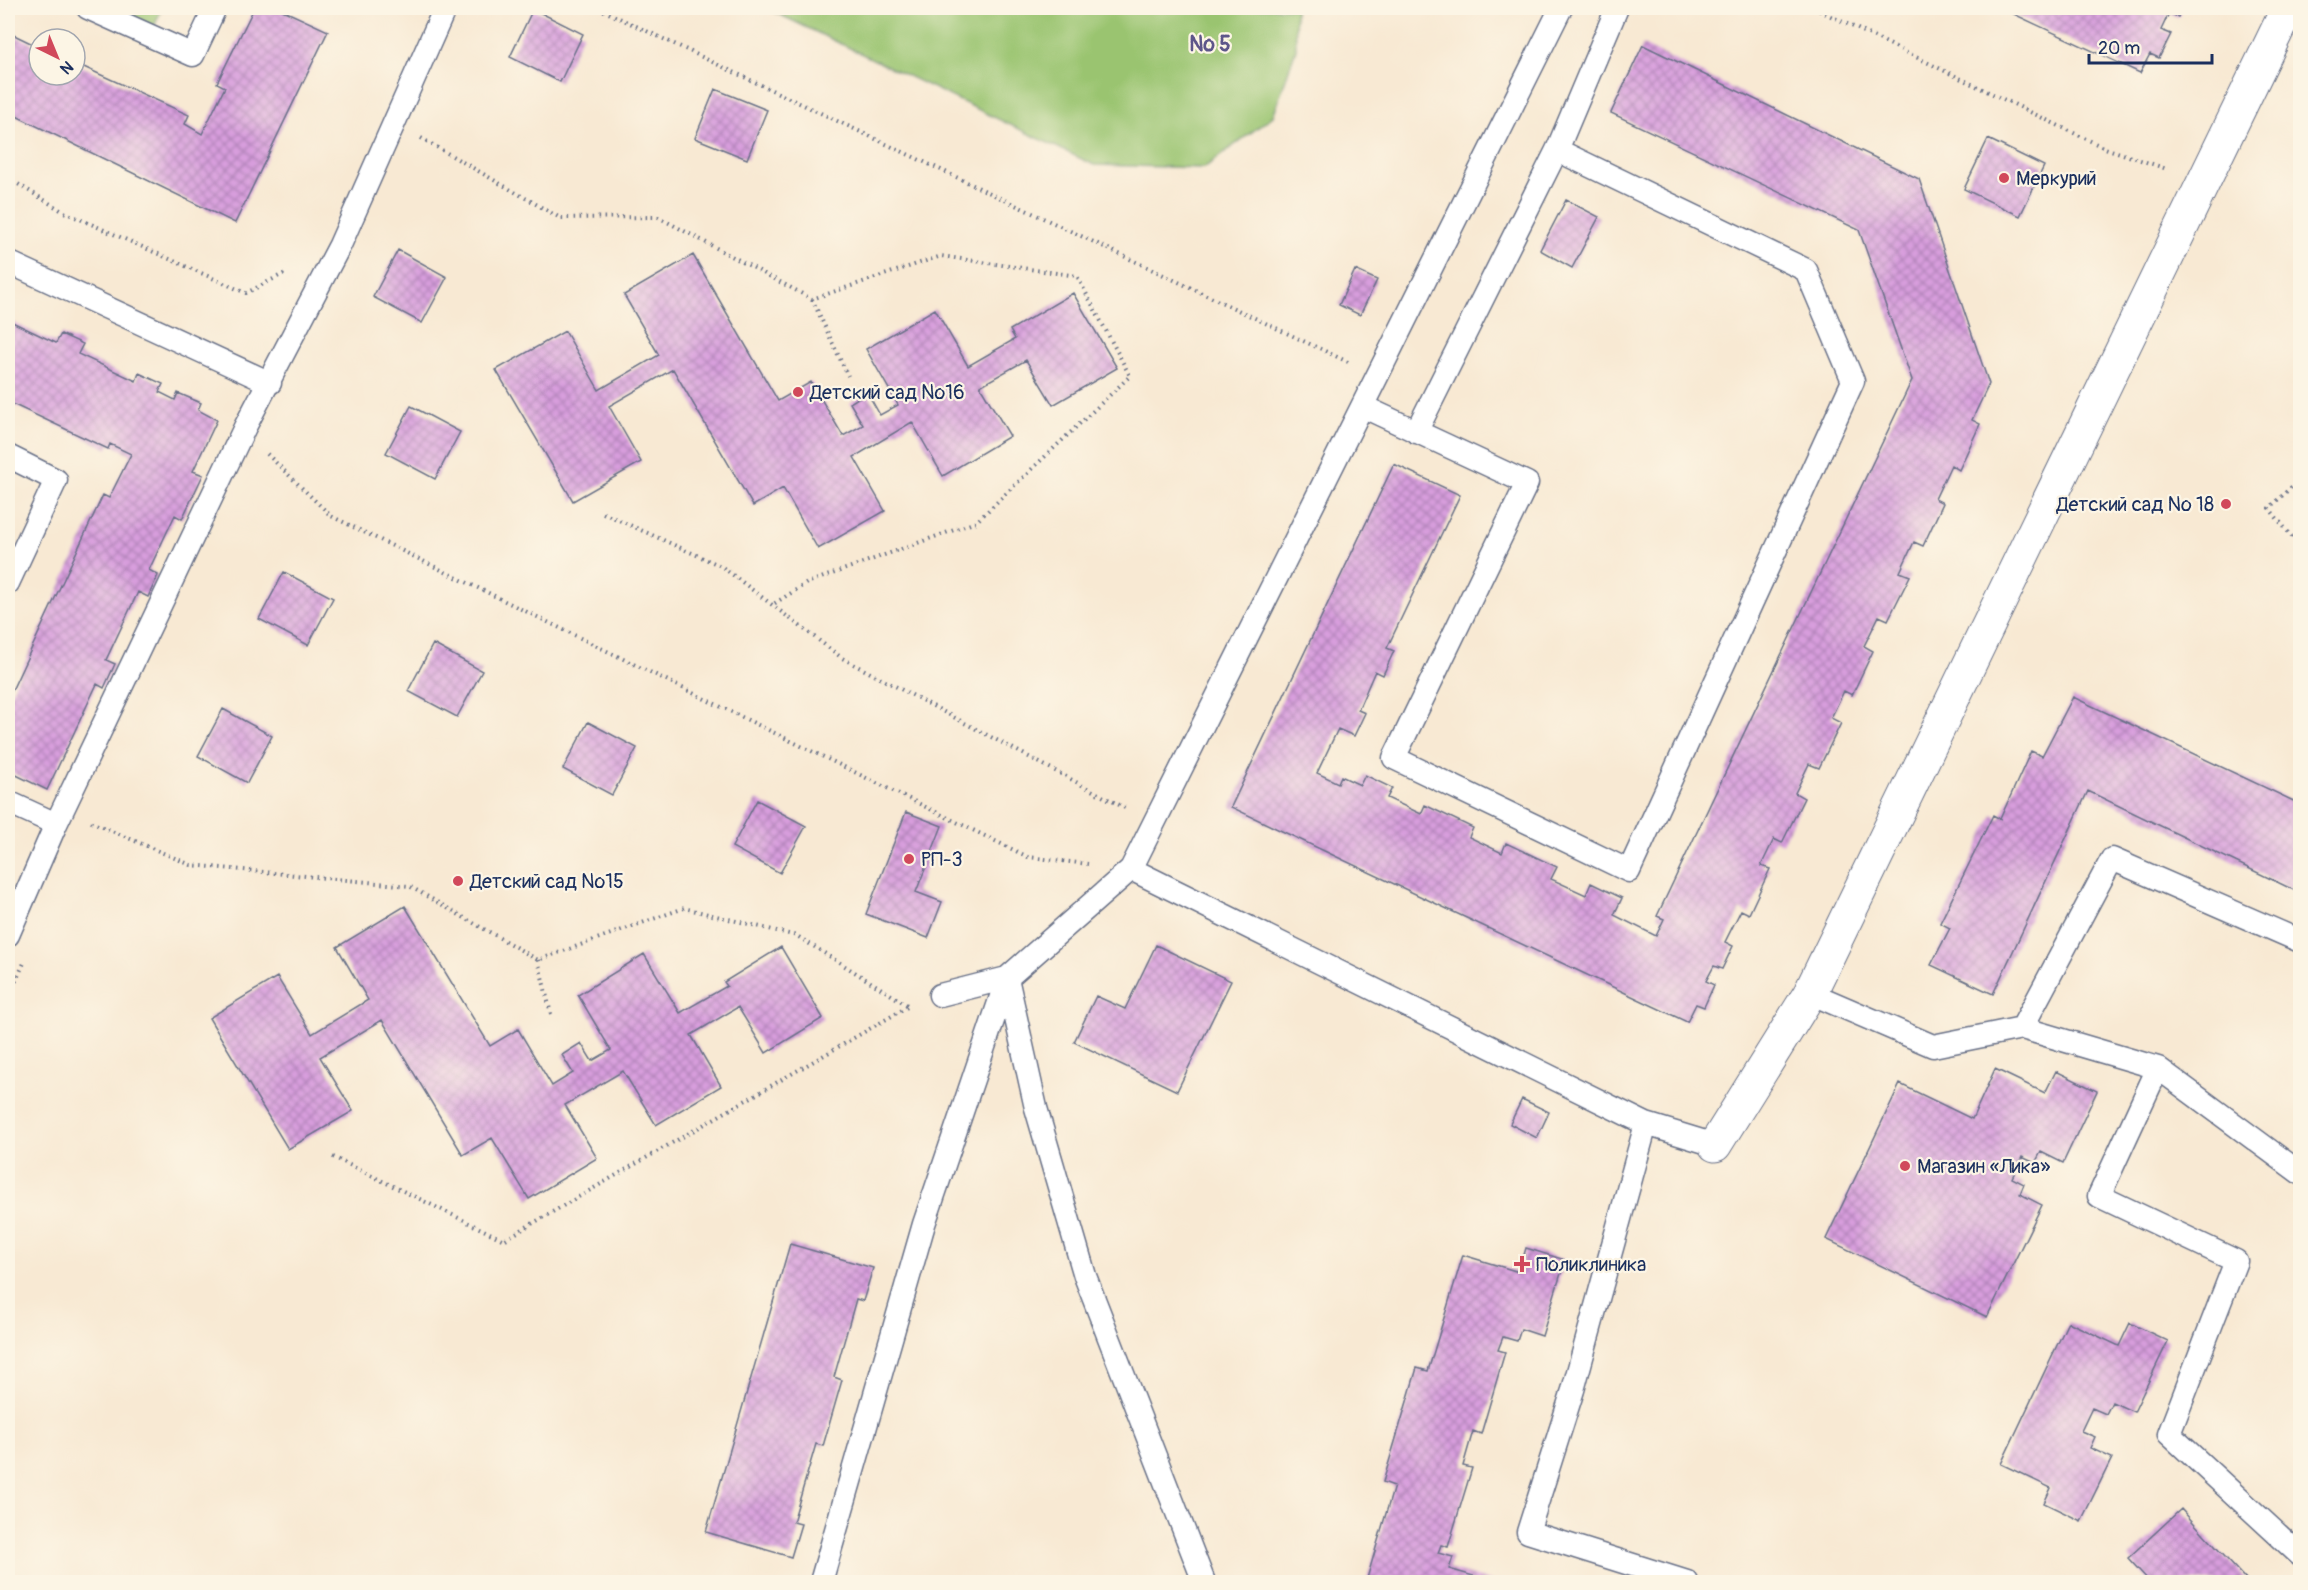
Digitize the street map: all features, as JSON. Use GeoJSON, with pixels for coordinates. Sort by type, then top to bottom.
{"type":"FeatureCollection","features":[{"type":"Feature","properties":{"kind":"street"},"geometry":{"type":"LineString","coordinates":[[1715,1145],[1810,993],[2288,8]]}},
{"type":"Feature","properties":{"kind":"lane"},"geometry":{"type":"LineString","coordinates":[[88,8],[193,55],[215,8]]}},
{"type":"Feature","properties":{"kind":"lane"},"geometry":{"type":"LineString","coordinates":[[8,935],[56,825],[245,427],[270,383],[340,245],[445,8]]}},
{"type":"Feature","properties":{"kind":"lane"},"geometry":{"type":"LineString","coordinates":[[940,995],[1007,978],[1131,869],[1364,407],[1561,8]]}},
{"type":"Feature","properties":{"kind":"lane"},"geometry":{"type":"LineString","coordinates":[[1416,432],[1557,150],[1617,8]]}},
{"type":"Feature","properties":{"kind":"lane"},"geometry":{"type":"LineString","coordinates":[[1364,407],[1527,483],[1394,758],[1629,872],[1853,381],[1806,270],[1557,150]]}},
{"type":"Feature","properties":{"kind":"lane"},"geometry":{"type":"LineString","coordinates":[[8,262],[270,383]]}},
{"type":"Feature","properties":{"kind":"lane"},"geometry":{"type":"LineString","coordinates":[[8,456],[56,480],[8,583]]}},
{"type":"Feature","properties":{"kind":"lane"},"geometry":{"type":"LineString","coordinates":[[8,802],[56,825]]}},
{"type":"Feature","properties":{"kind":"lane"},"geometry":{"type":"LineString","coordinates":[[2022,1028],[2112,859],[2301,941]]}},
{"type":"Feature","properties":{"kind":"lane"},"geometry":{"type":"LineString","coordinates":[[1131,869],[1646,1124],[1715,1145]]}},
{"type":"Feature","properties":{"kind":"lane"},"geometry":{"type":"LineString","coordinates":[[821,1582],[924,1224],[1007,978]]}},
{"type":"Feature","properties":{"kind":"lane"},"geometry":{"type":"LineString","coordinates":[[1007,978],[1036,1108],[1085,1276],[1204,1582]]}},
{"type":"Feature","properties":{"kind":"lane"},"geometry":{"type":"LineString","coordinates":[[1810,993],[1933,1046],[2022,1028],[2158,1068],[2301,1173]]}},
{"type":"Feature","properties":{"kind":"lane"},"geometry":{"type":"LineString","coordinates":[[2158,1068],[2099,1196],[2236,1261],[2169,1434],[2301,1555]]}},
{"type":"Feature","properties":{"kind":"lane"},"geometry":{"type":"LineString","coordinates":[[1646,1124],[1573,1390],[1528,1532],[1687,1582]]}},
{"type":"Feature","properties":{"kind":"path"},"geometry":{"type":"LineString","coordinates":[[598,8],[1378,376]]}},
{"type":"Feature","properties":{"kind":"path"},"geometry":{"type":"LineString","coordinates":[[1814,8],[2105,148],[2205,180]]}},
{"type":"Feature","properties":{"kind":"path"},"geometry":{"type":"LineString","coordinates":[[416,135],[560,218],[657,217],[812,298],[848,376]]}},
{"type":"Feature","properties":{"kind":"path"},"geometry":{"type":"LineString","coordinates":[[8,178],[64,212],[246,293],[340,245]]}},
{"type":"Feature","properties":{"kind":"path"},"geometry":{"type":"LineString","coordinates":[[772,605],[807,583],[976,522],[1130,376],[1077,276],[941,256],[812,298]]}},
{"type":"Feature","properties":{"kind":"path"},"geometry":{"type":"LineString","coordinates":[[245,427],[261,448],[331,516],[1028,857],[1131,869]]}},
{"type":"Feature","properties":{"kind":"path"},"geometry":{"type":"LineString","coordinates":[[2301,479],[2269,508],[2301,547]]}},
{"type":"Feature","properties":{"kind":"path"},"geometry":{"type":"LineString","coordinates":[[603,513],[721,566],[842,658],[1154,823]]}},
{"type":"Feature","properties":{"kind":"path"},"geometry":{"type":"LineString","coordinates":[[90,822],[191,865],[409,886],[538,960],[552,1018]]}},
{"type":"Feature","properties":{"kind":"path"},"geometry":{"type":"LineString","coordinates":[[538,960],[684,908],[796,936],[909,1006]]}},
{"type":"Feature","properties":{"kind":"path"},"geometry":{"type":"LineString","coordinates":[[333,1156],[504,1240],[909,1006],[940,995]]}},
{"type":"Feature","properties":{"kind":"green space"},"geometry":{"type":"Polygon","coordinates":[[[113,8],[162,8],[154,27],[113,8]]]}},
{"type":"Feature","properties":{"kind":"green space"},"geometry":{"type":"Polygon","coordinates":[[[766,8],[1295,8],[1296,49],[1273,116],[1204,168],[1094,165],[766,8]]]}},
{"type":"Feature","properties":{"kind":"building"},"geometry":{"type":"Polygon","coordinates":[[[254,8],[278,8],[328,31],[235,223],[8,112],[8,32],[27,41],[27,87],[87,87],[87,68],[189,115],[185,124],[202,134],[225,87],[217,83],[254,8]]]}},
{"type":"Feature","properties":{"kind":"building"},"geometry":{"type":"Polygon","coordinates":[[[2001,8],[2182,8],[2178,17],[2169,13],[2161,30],[2171,34],[2159,58],[2150,54],[2140,73],[2001,8]]]}},
{"type":"Feature","properties":{"kind":"building"},"geometry":{"type":"Polygon","coordinates":[[[533,9],[583,34],[560,82],[510,57],[533,9]]]}},
{"type":"Feature","properties":{"kind":"building"},"geometry":{"type":"Polygon","coordinates":[[[1643,45],[1919,179],[1989,384],[1972,420],[1980,424],[1959,470],[1951,465],[1935,499],[1943,503],[1923,546],[1914,542],[1900,572],[1910,576],[1888,620],[1879,616],[1864,646],[1873,651],[1852,695],[1844,691],[1831,718],[1841,723],[1819,768],[1809,764],[1795,793],[1804,798],[1782,843],[1774,839],[1761,866],[1770,869],[1749,914],[1741,910],[1725,942],[1733,946],[1722,969],[1714,966],[1706,981],[1714,985],[1704,1007],[1696,1004],[1687,1022],[1231,807],[1394,464],[1460,495],[1387,648],[1394,651],[1383,675],[1375,671],[1358,710],[1365,713],[1354,736],[1338,729],[1317,773],[1338,783],[1341,776],[1360,785],[1365,775],[1392,788],[1387,798],[1421,814],[1425,805],[1473,828],[1469,837],[1502,853],[1506,843],[1557,867],[1551,879],[1586,895],[1591,883],[1622,898],[1614,915],[1656,936],[1664,919],[1657,916],[1912,380],[1859,230],[1611,113],[1643,45]]]}},
{"type":"Feature","properties":{"kind":"building"},"geometry":{"type":"Polygon","coordinates":[[[715,89],[767,110],[747,159],[695,138],[715,89]]]}},
{"type":"Feature","properties":{"kind":"building","name":"Меркурий"},"geometry":{"type":"Polygon","coordinates":[[[1988,139],[2044,166],[2020,216],[1964,189],[1988,139]]]}},
{"type":"Feature","properties":{"kind":"building"},"geometry":{"type":"Polygon","coordinates":[[[1566,200],[1599,217],[1572,268],[1540,250],[1566,200]]]}},
{"type":"Feature","properties":{"kind":"building"},"geometry":{"type":"Polygon","coordinates":[[[398,250],[447,277],[422,323],[373,297],[398,250]]]}},
{"type":"Feature","properties":{"kind":"building"},"geometry":{"type":"Polygon","coordinates":[[[693,255],[778,401],[811,382],[843,436],[863,425],[850,403],[867,392],[880,415],[898,405],[866,349],[935,309],[968,366],[1015,339],[1010,330],[1073,293],[1117,368],[1053,405],[1026,360],[980,386],[1010,436],[943,476],[912,422],[854,457],[885,511],[818,549],[783,488],[753,506],[673,369],[609,406],[641,462],[573,501],[496,370],[565,331],[599,390],[659,355],[624,295],[693,255]]]}},
{"type":"Feature","properties":{"kind":"building"},"geometry":{"type":"Polygon","coordinates":[[[1355,270],[1377,280],[1360,315],[1339,305],[1355,270]]]}},
{"type":"Feature","properties":{"kind":"building"},"geometry":{"type":"Polygon","coordinates":[[[8,320],[56,343],[61,334],[83,344],[78,354],[136,381],[139,373],[163,384],[159,392],[175,400],[178,393],[201,403],[198,410],[217,420],[193,471],[203,475],[182,519],[175,515],[149,570],[158,575],[148,597],[138,592],[106,660],[115,664],[104,688],[97,684],[47,790],[8,771],[8,699],[103,495],[109,498],[131,454],[110,444],[108,449],[8,402],[8,320]]]}},
{"type":"Feature","properties":{"kind":"building"},"geometry":{"type":"Polygon","coordinates":[[[411,406],[460,432],[435,479],[386,453],[411,406]]]}},
{"type":"Feature","properties":{"kind":"building"},"geometry":{"type":"Polygon","coordinates":[[[284,572],[333,598],[308,645],[259,619],[284,572]]]}},
{"type":"Feature","properties":{"kind":"building"},"geometry":{"type":"Polygon","coordinates":[[[433,644],[482,671],[457,717],[408,691],[433,644]]]}},
{"type":"Feature","properties":{"kind":"building"},"geometry":{"type":"Polygon","coordinates":[[[2073,697],[2300,804],[2300,893],[2088,791],[1993,994],[1931,965],[1950,928],[1940,923],[1993,815],[2000,819],[2031,751],[2042,756],[2073,697]]]}},
{"type":"Feature","properties":{"kind":"building"},"geometry":{"type":"Polygon","coordinates":[[[223,709],[272,736],[247,783],[198,756],[223,709]]]}},
{"type":"Feature","properties":{"kind":"building"},"geometry":{"type":"Polygon","coordinates":[[[588,722],[637,748],[612,795],[563,769],[588,722]]]}},
{"type":"Feature","properties":{"kind":"building"},"geometry":{"type":"Polygon","coordinates":[[[757,800],[806,826],[780,873],[732,847],[757,800]]]}},
{"type":"Feature","properties":{"kind":"building","name":"РП-3"},"geometry":{"type":"Polygon","coordinates":[[[906,812],[942,826],[916,892],[942,902],[928,938],[866,914],[906,812]]]}},
{"type":"Feature","properties":{"kind":"building"},"geometry":{"type":"Polygon","coordinates":[[[405,906],[490,1046],[518,1029],[552,1086],[573,1073],[562,1055],[581,1043],[592,1061],[611,1050],[578,995],[644,954],[680,1013],[727,986],[724,982],[781,947],[823,1018],[766,1053],[738,1007],[691,1035],[721,1086],[656,1125],[623,1071],[565,1105],[597,1158],[529,1199],[492,1138],[463,1155],[382,1020],[320,1057],[353,1111],[288,1149],[209,1018],[277,977],[312,1034],[368,1000],[337,947],[405,906]]]}},
{"type":"Feature","properties":{"kind":"building"},"geometry":{"type":"Polygon","coordinates":[[[1156,945],[1231,981],[1177,1091],[1074,1042],[1096,996],[1125,1009],[1156,945]]]}},
{"type":"Feature","properties":{"kind":"building"},"geometry":{"type":"Polygon","coordinates":[[[1995,1069],[2045,1093],[2056,1071],[2097,1091],[2063,1163],[2041,1152],[2035,1163],[2022,1157],[2012,1178],[2024,1184],[2020,1194],[2042,1205],[1987,1317],[1826,1239],[1900,1084],[1972,1119],[1995,1069]]]}},
{"type":"Feature","properties":{"kind":"building"},"geometry":{"type":"Polygon","coordinates":[[[1522,1099],[1549,1112],[1537,1138],[1510,1124],[1522,1099]]]}},
{"type":"Feature","properties":{"kind":"building"},"geometry":{"type":"Polygon","coordinates":[[[790,1244],[873,1268],[863,1301],[856,1299],[834,1377],[842,1380],[823,1446],[816,1444],[793,1522],[801,1524],[791,1557],[706,1532],[790,1244]]]}},
{"type":"Feature","properties":{"kind":"building"},"geometry":{"type":"Polygon","coordinates":[[[1526,1248],[1565,1260],[1542,1336],[1521,1329],[1517,1341],[1503,1337],[1498,1350],[1505,1352],[1481,1434],[1473,1431],[1463,1466],[1472,1468],[1448,1547],[1441,1545],[1438,1553],[1453,1557],[1449,1569],[1494,1582],[1366,1582],[1394,1486],[1383,1482],[1417,1368],[1428,1371],[1463,1255],[1519,1272],[1526,1248]]]}},
{"type":"Feature","properties":{"kind":"building"},"geometry":{"type":"Polygon","coordinates":[[[2068,1322],[2119,1346],[2130,1323],[2168,1341],[2134,1412],[2112,1402],[2106,1414],[2092,1408],[2081,1431],[2095,1437],[2090,1448],[2112,1458],[2081,1521],[2044,1503],[2051,1488],[2001,1464],[2068,1322]]]}},
{"type":"Feature","properties":{"kind":"building"},"geometry":{"type":"Polygon","coordinates":[[[2181,1509],[2248,1582],[2150,1582],[2128,1558],[2181,1509]]]}},
{"type":"Feature","properties":{"kind":"place","name":"Меркурий"},"geometry":{"type":"Point","coordinates":[2004,178]}},
{"type":"Feature","properties":{"kind":"place","name":"Детский сад №16"},"geometry":{"type":"Point","coordinates":[798,392]}},
{"type":"Feature","properties":{"kind":"place","name":"Детский сад № 18"},"geometry":{"type":"Point","coordinates":[2226,504]}},
{"type":"Feature","properties":{"kind":"place","name":"РП-3"},"geometry":{"type":"Point","coordinates":[909,859]}},
{"type":"Feature","properties":{"kind":"place","name":"Детский сад №15"},"geometry":{"type":"Point","coordinates":[458,881]}},
{"type":"Feature","properties":{"kind":"place","name":"Магазин «Лика»"},"geometry":{"type":"Point","coordinates":[1905,1166]}},
{"type":"Feature","properties":{"kind":"place","name":"Поликлиника"},"geometry":{"type":"Point","coordinates":[1522,1264]}},
{"type":"Feature","properties":{"kind":"district","name":"№ 5"},"geometry":{"type":"Point","coordinates":[1210,44]}}]}
